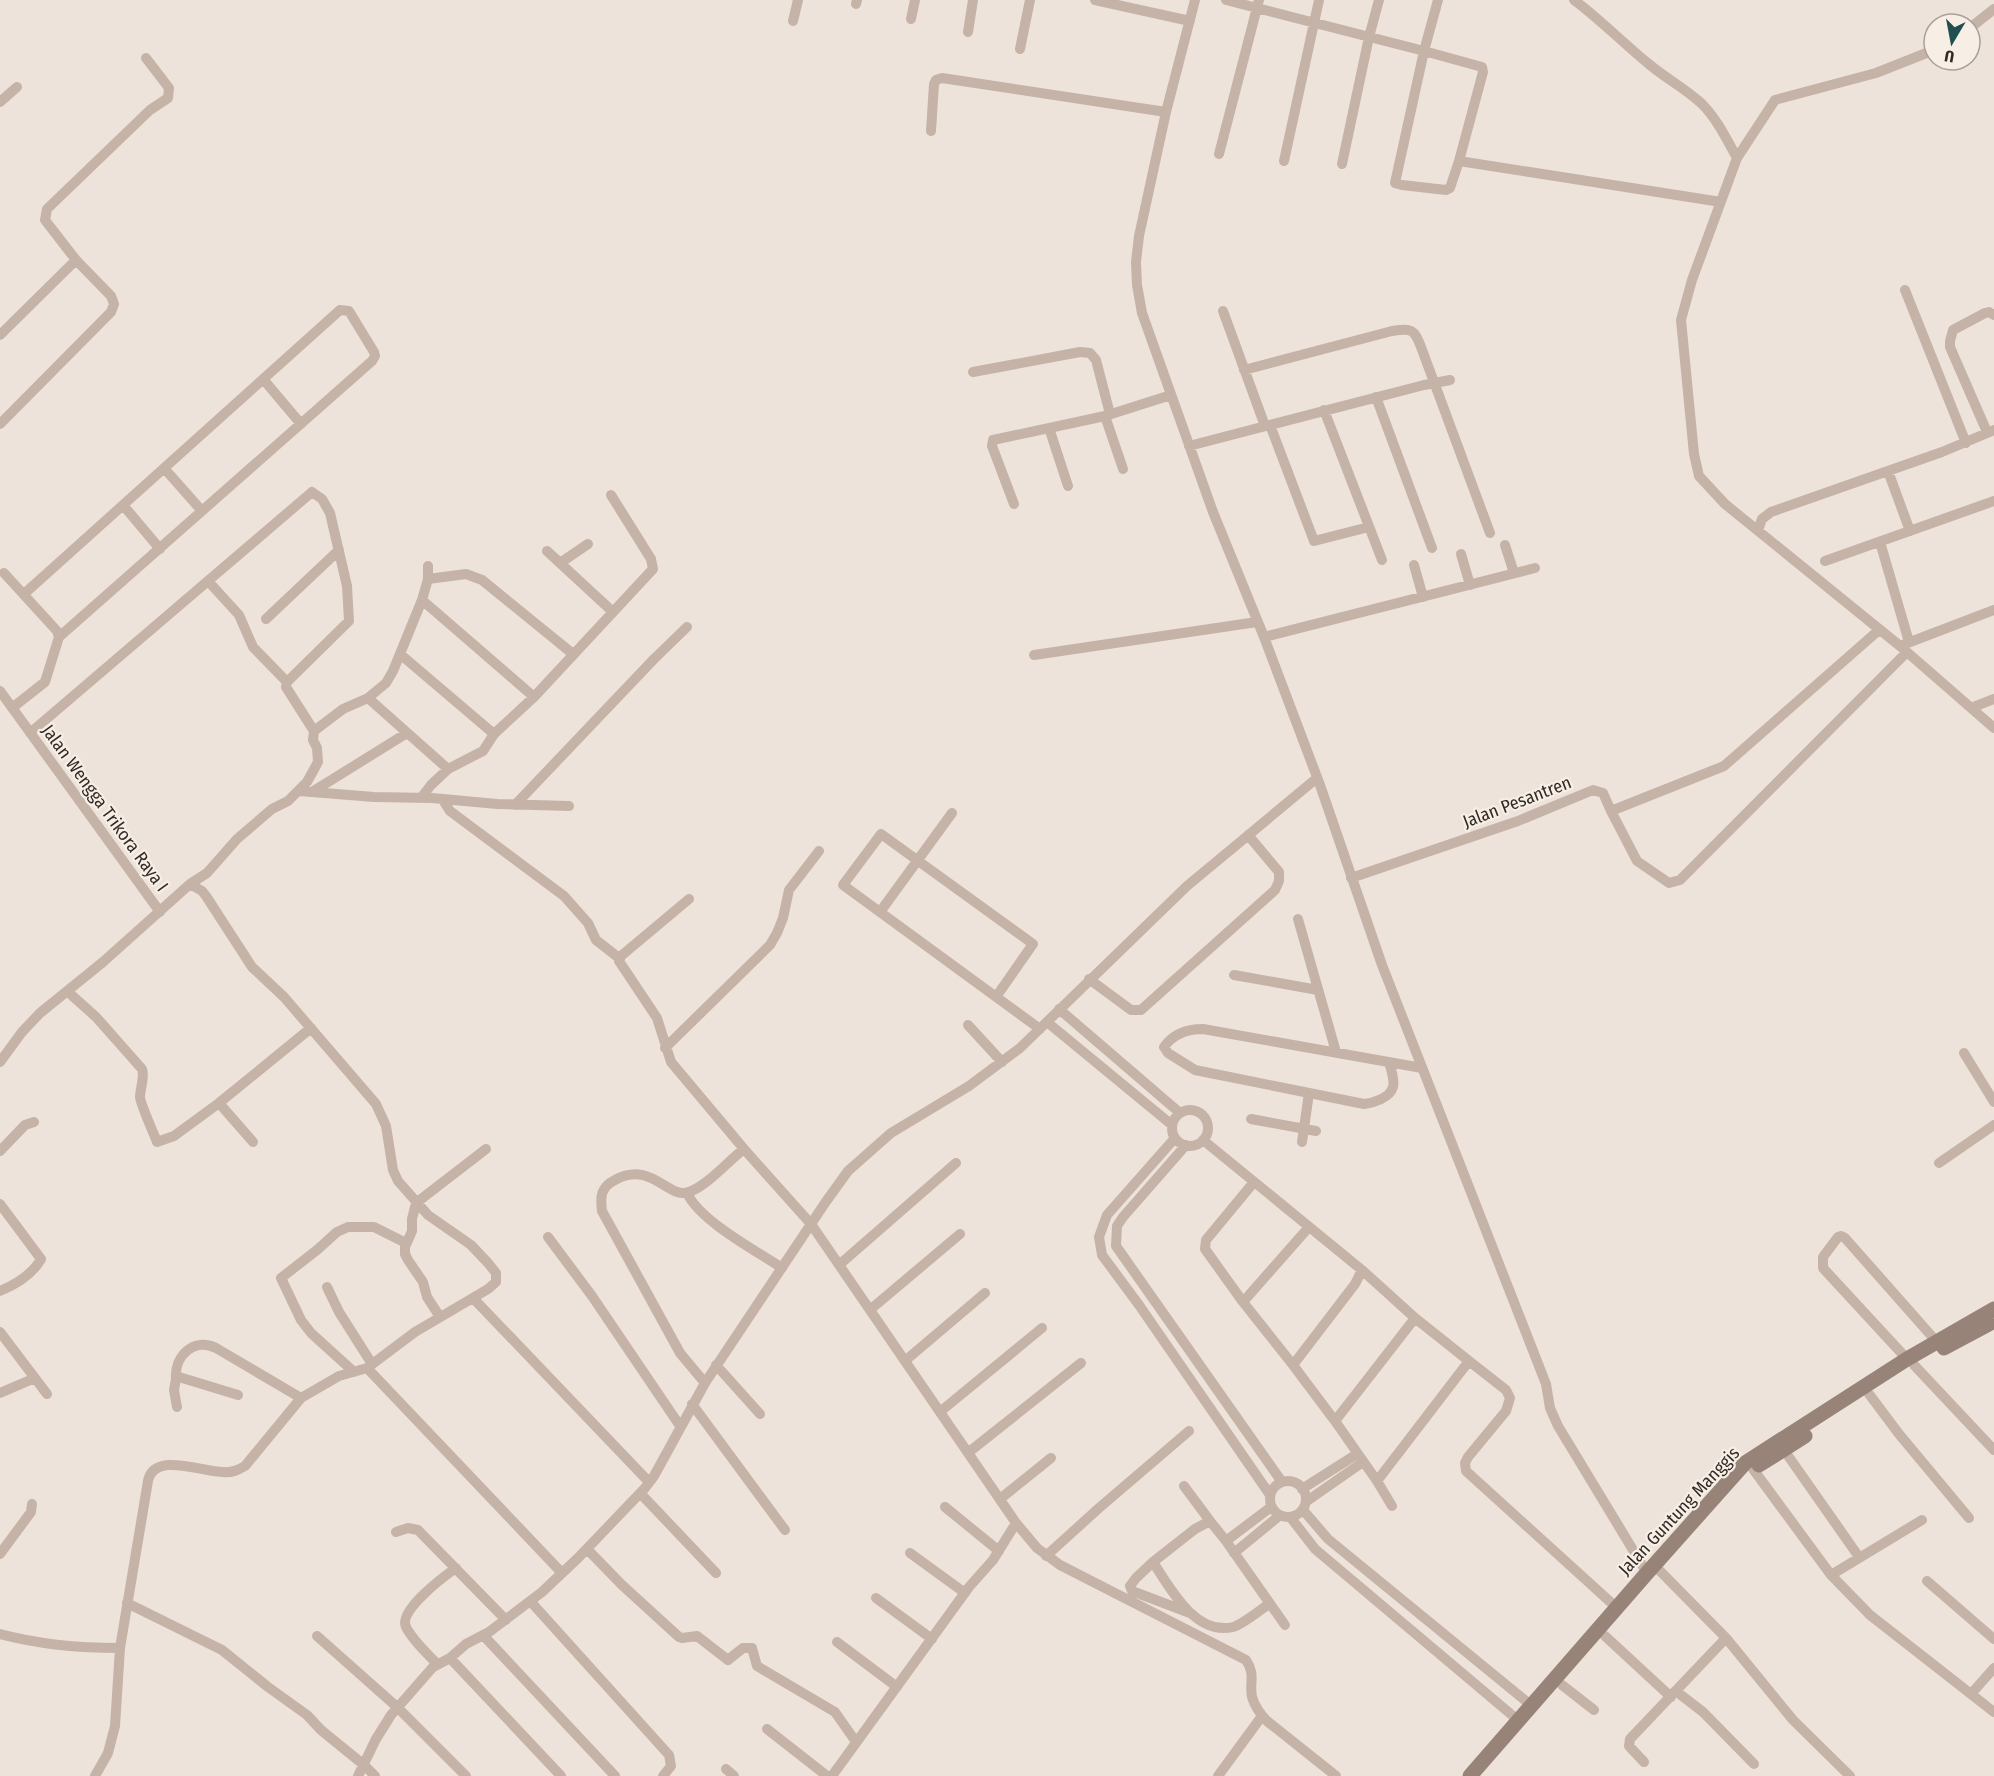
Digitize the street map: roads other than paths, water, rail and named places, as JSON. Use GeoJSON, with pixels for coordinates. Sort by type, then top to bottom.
{"type":"FeatureCollection","features":[{"type":"Feature","properties":{"kind":"street"},"geometry":{"type":"LineString","coordinates":[[793,21],[798,0]]}},
{"type":"Feature","properties":{"kind":"street"},"geometry":{"type":"LineString","coordinates":[[911,19],[915,0]]}},
{"type":"Feature","properties":{"kind":"street"},"geometry":{"type":"LineString","coordinates":[[968,32],[973,0]]}},
{"type":"Feature","properties":{"kind":"street"},"geometry":{"type":"LineString","coordinates":[[1020,49],[1030,0]]}},
{"type":"Feature","properties":{"kind":"street"},"geometry":{"type":"LineString","coordinates":[[1095,0],[1190,21]]}},
{"type":"Feature","properties":{"kind":"street"},"geometry":{"type":"LineString","coordinates":[[1195,0],[1166,112],[1139,236],[1136,262],[1142,313],[1213,512],[1264,637],[1422,1068],[1546,1384],[1550,1408],[1558,1426],[1653,1572],[1726,1638],[1793,1720],[1850,1776]]}},
{"type":"Feature","properties":{"kind":"street"},"geometry":{"type":"LineString","coordinates":[[1226,0],[1258,4],[1313,22],[1424,51],[1482,68],[1484,72],[1459,161],[1450,188],[1446,190],[1402,186],[1395,183],[1424,51],[1438,0]]}},
{"type":"Feature","properties":{"kind":"street"},"geometry":{"type":"LineString","coordinates":[[1284,161],[1319,0]]}},
{"type":"Feature","properties":{"kind":"street"},"geometry":{"type":"LineString","coordinates":[[1342,164],[1378,0]]}},
{"type":"Feature","properties":{"kind":"street"},"geometry":{"type":"LineString","coordinates":[[1574,0],[1603,22],[1609,31],[1652,67],[1703,105],[1737,158]]}},
{"type":"Feature","properties":{"kind":"street"},"geometry":{"type":"LineString","coordinates":[[1219,154],[1258,4]]}},
{"type":"Feature","properties":{"kind":"street"},"geometry":{"type":"LineString","coordinates":[[1982,18],[1994,9]]}},
{"type":"Feature","properties":{"kind":"street"},"geometry":{"type":"LineString","coordinates":[[1922,55],[1876,73],[1775,100],[1737,158],[1692,280],[1681,320],[1694,454],[1702,481],[1725,504],[1879,630],[1906,646],[1994,728]]}},
{"type":"Feature","properties":{"kind":"street"},"geometry":{"type":"LineString","coordinates":[[0,424],[111,312],[114,304],[111,296],[76,260],[45,220],[46,209],[150,110],[168,98],[169,88],[146,58]]}},
{"type":"Feature","properties":{"kind":"street"},"geometry":{"type":"LineString","coordinates":[[931,131],[934,84],[936,80],[942,78],[1166,112]]}},
{"type":"Feature","properties":{"kind":"street"},"geometry":{"type":"LineString","coordinates":[[0,102],[17,87]]}},
{"type":"Feature","properties":{"kind":"street"},"geometry":{"type":"LineString","coordinates":[[1459,161],[1721,202]]}},
{"type":"Feature","properties":{"kind":"street"},"geometry":{"type":"LineString","coordinates":[[0,335],[76,260]]}},
{"type":"Feature","properties":{"kind":"street"},"geometry":{"type":"LineString","coordinates":[[1905,290],[1966,443]]}},
{"type":"Feature","properties":{"kind":"street"},"geometry":{"type":"LineString","coordinates":[[12,708],[45,682],[59,637],[374,359],[374,352],[349,311],[340,310],[24,594]]}},
{"type":"Feature","properties":{"kind":"street"},"geometry":{"type":"LineString","coordinates":[[1222,311],[1314,541],[1369,527]]}},
{"type":"Feature","properties":{"kind":"street"},"geometry":{"type":"LineString","coordinates":[[1758,530],[1762,519],[1771,512],[1966,443],[1990,431],[1950,347],[1950,341],[1953,330],[1985,313],[1989,312],[1994,315]]}},
{"type":"Feature","properties":{"kind":"street"},"geometry":{"type":"LineString","coordinates":[[1244,370],[1406,329],[1415,333],[1490,533]]}},
{"type":"Feature","properties":{"kind":"street"},"geometry":{"type":"LineString","coordinates":[[973,372],[1080,352],[1090,353],[1096,360],[1107,415],[1123,469]]}},
{"type":"Feature","properties":{"kind":"street"},"geometry":{"type":"LineString","coordinates":[[263,379],[301,424]]}},
{"type":"Feature","properties":{"kind":"street"},"geometry":{"type":"LineString","coordinates":[[1189,446],[1324,410],[1450,380]]}},
{"type":"Feature","properties":{"kind":"street"},"geometry":{"type":"LineString","coordinates":[[1014,504],[992,443],[993,440],[1107,415],[1171,395]]}},
{"type":"Feature","properties":{"kind":"street"},"geometry":{"type":"LineString","coordinates":[[1376,397],[1432,548]]}},
{"type":"Feature","properties":{"kind":"street"},"geometry":{"type":"LineString","coordinates":[[1324,410],[1382,560]]}},
{"type":"Feature","properties":{"kind":"street"},"geometry":{"type":"LineString","coordinates":[[1049,428],[1068,486]]}},
{"type":"Feature","properties":{"kind":"street"},"geometry":{"type":"LineString","coordinates":[[164,468],[202,511]]}},
{"type":"Feature","properties":{"kind":"street"},"geometry":{"type":"LineString","coordinates":[[1888,471],[1910,531]]}},
{"type":"Feature","properties":{"kind":"street"},"geometry":{"type":"LineString","coordinates":[[30,734],[312,492],[322,499],[330,513],[347,586],[349,621],[286,682]]}},
{"type":"Feature","properties":{"kind":"street"},"geometry":{"type":"LineString","coordinates":[[422,798],[431,785],[448,769],[483,751],[494,734],[534,697],[653,569],[651,559],[611,495]]}},
{"type":"Feature","properties":{"kind":"street"},"geometry":{"type":"LineString","coordinates":[[1825,561],[1994,501]]}},
{"type":"Feature","properties":{"kind":"street"},"geometry":{"type":"LineString","coordinates":[[123,505],[160,549]]}},
{"type":"Feature","properties":{"kind":"street"},"geometry":{"type":"LineString","coordinates":[[1880,542],[1906,646]]}},
{"type":"Feature","properties":{"kind":"street"},"geometry":{"type":"LineString","coordinates":[[560,563],[588,544]]}},
{"type":"Feature","properties":{"kind":"street"},"geometry":{"type":"LineString","coordinates":[[1506,545],[1514,573]]}},
{"type":"Feature","properties":{"kind":"street"},"geometry":{"type":"LineString","coordinates":[[266,619],[339,550]]}},
{"type":"Feature","properties":{"kind":"street"},"geometry":{"type":"LineString","coordinates":[[547,551],[613,612]]}},
{"type":"Feature","properties":{"kind":"street"},"geometry":{"type":"LineString","coordinates":[[1461,554],[1470,585]]}},
{"type":"Feature","properties":{"kind":"street"},"geometry":{"type":"LineString","coordinates":[[1414,565],[1423,597]]}},
{"type":"Feature","properties":{"kind":"street"},"geometry":{"type":"LineString","coordinates":[[314,730],[343,709],[368,698],[386,682],[422,600],[428,579],[428,566]]}},
{"type":"Feature","properties":{"kind":"street"},"geometry":{"type":"LineString","coordinates":[[1264,637],[1535,568]]}},
{"type":"Feature","properties":{"kind":"street"},"geometry":{"type":"LineString","coordinates":[[4,573],[57,631],[59,637]]}},
{"type":"Feature","properties":{"kind":"street"},"geometry":{"type":"LineString","coordinates":[[428,579],[466,574],[483,580],[573,654]]}},
{"type":"Feature","properties":{"kind":"street"},"geometry":{"type":"LineString","coordinates":[[159,912],[190,884],[207,873],[237,839],[272,809],[288,801],[299,791],[316,769],[318,762],[317,748],[313,740],[314,730],[286,687],[286,682],[253,647],[239,615],[208,581]]}},
{"type":"Feature","properties":{"kind":"street"},"geometry":{"type":"LineString","coordinates":[[422,600],[534,697]]}},
{"type":"Feature","properties":{"kind":"street"},"geometry":{"type":"LineString","coordinates":[[1906,646],[1994,610]]}},
{"type":"Feature","properties":{"kind":"street"},"geometry":{"type":"LineString","coordinates":[[1034,655],[1257,622]]}},
{"type":"Feature","properties":{"kind":"street"},"geometry":{"type":"LineString","coordinates":[[515,805],[687,627]]}},
{"type":"Feature","properties":{"kind":"street"},"geometry":{"type":"LineString","coordinates":[[1611,811],[1724,766],[1879,630]]}},
{"type":"Feature","properties":{"kind":"street","name":"Jalan Pesantren"},"geometry":{"type":"LineString","coordinates":[[1351,878],[1518,821],[1593,790],[1603,793],[1637,861],[1675,883],[1906,646]]}},
{"type":"Feature","properties":{"kind":"street"},"geometry":{"type":"LineString","coordinates":[[400,654],[494,734]]}},
{"type":"Feature","properties":{"kind":"street","name":"Jalan Wengga Trikora Raya I"},"geometry":{"type":"LineString","coordinates":[[0,691],[159,912],[103,962],[40,1013],[22,1032],[0,1062]]}},
{"type":"Feature","properties":{"kind":"street"},"geometry":{"type":"LineString","coordinates":[[368,698],[448,769]]}},
{"type":"Feature","properties":{"kind":"street"},"geometry":{"type":"LineString","coordinates":[[1971,708],[1994,699]]}},
{"type":"Feature","properties":{"kind":"street"},"geometry":{"type":"LineString","coordinates":[[312,792],[407,733]]}},
{"type":"Feature","properties":{"kind":"street"},"geometry":{"type":"LineString","coordinates":[[358,1776],[376,1739],[397,1707],[437,1664],[450,1658],[466,1644],[531,1602],[587,1549],[649,1482],[716,1365],[848,1172],[891,1133],[969,1086],[1020,1048],[1187,886],[1317,778]]}},
{"type":"Feature","properties":{"kind":"street"},"geometry":{"type":"LineString","coordinates":[[299,791],[569,807]]}},
{"type":"Feature","properties":{"kind":"street"},"geometry":{"type":"LineString","coordinates":[[443,800],[450,811],[564,896],[588,923],[596,940],[620,958]]}},
{"type":"Feature","properties":{"kind":"street"},"geometry":{"type":"LineString","coordinates":[[880,912],[952,813]]}},
{"type":"Feature","properties":{"kind":"street"},"geometry":{"type":"LineString","coordinates":[[996,997],[1034,944],[881,834],[843,885],[996,997],[1043,1025],[1119,1081],[1172,1125]]}},
{"type":"Feature","properties":{"kind":"street"},"geometry":{"type":"LineString","coordinates":[[1089,979],[1131,1010],[1141,1010],[1275,890],[1279,881],[1279,872],[1248,835]]}},
{"type":"Feature","properties":{"kind":"street"},"geometry":{"type":"LineString","coordinates":[[665,1048],[770,945],[783,918],[789,890],[819,851]]}},
{"type":"Feature","properties":{"kind":"street"},"geometry":{"type":"LineString","coordinates":[[95,1776],[108,1753],[115,1726],[120,1648],[148,1481],[153,1470],[158,1466],[170,1465],[225,1473],[236,1471],[245,1466],[301,1398],[339,1376],[369,1366],[416,1332],[496,1282],[496,1273],[471,1245],[434,1221],[416,1203],[395,1175],[386,1126],[376,1104],[284,997],[252,967],[206,896],[190,884]]}},
{"type":"Feature","properties":{"kind":"street"},"geometry":{"type":"LineString","coordinates":[[688,899],[620,958],[620,964],[657,1018],[671,1062],[811,1224],[1016,1523],[1037,1548],[1077,1575],[1246,1660],[1251,1668],[1252,1695],[1257,1711],[1336,1776]]}},
{"type":"Feature","properties":{"kind":"street"},"geometry":{"type":"LineString","coordinates":[[1298,919],[1336,1052]]}},
{"type":"Feature","properties":{"kind":"street"},"geometry":{"type":"LineString","coordinates":[[1234,975],[1318,990]]}},
{"type":"Feature","properties":{"kind":"street"},"geometry":{"type":"LineString","coordinates":[[67,991],[96,1017],[142,1069],[144,1076],[140,1100],[157,1142],[174,1136],[219,1103],[310,1028]]}},
{"type":"Feature","properties":{"kind":"street"},"geometry":{"type":"LineString","coordinates":[[1059,1009],[1180,1113]]}},
{"type":"Feature","properties":{"kind":"street"},"geometry":{"type":"LineString","coordinates":[[968,1025],[1002,1062]]}},
{"type":"Feature","properties":{"kind":"street"},"geometry":{"type":"LineString","coordinates":[[1389,1062],[1393,1087],[1384,1098],[1364,1104],[1195,1070],[1168,1053],[1165,1046],[1179,1034],[1190,1029],[1336,1052],[1422,1068]]}},
{"type":"Feature","properties":{"kind":"street"},"geometry":{"type":"LineString","coordinates":[[1964,1053],[1994,1102]]}},
{"type":"Feature","properties":{"kind":"street"},"geometry":{"type":"LineString","coordinates":[[1119,1081],[1129,1069]]}},
{"type":"Feature","properties":{"kind":"street"},"geometry":{"type":"LineString","coordinates":[[1302,1142],[1309,1093]]}},
{"type":"Feature","properties":{"kind":"street"},"geometry":{"type":"LineString","coordinates":[[219,1103],[253,1142]]}},
{"type":"Feature","properties":{"kind":"street"},"geometry":{"type":"LineString","coordinates":[[1193,1110],[1203,1116],[1208,1128],[1203,1140],[1192,1146],[1175,1138],[1172,1125],[1180,1113],[1193,1110]]}},
{"type":"Feature","properties":{"kind":"street"},"geometry":{"type":"LineString","coordinates":[[1251,1119],[1316,1131]]}},
{"type":"Feature","properties":{"kind":"street"},"geometry":{"type":"LineString","coordinates":[[0,1151],[25,1125],[34,1122]]}},
{"type":"Feature","properties":{"kind":"street"},"geometry":{"type":"LineString","coordinates":[[1939,1163],[1994,1125]]}},
{"type":"Feature","properties":{"kind":"street"},"geometry":{"type":"LineString","coordinates":[[1175,1138],[1107,1215],[1099,1237],[1102,1255],[1270,1495]]}},
{"type":"Feature","properties":{"kind":"street"},"geometry":{"type":"LineString","coordinates":[[1203,1140],[1362,1270],[1415,1318],[1506,1390],[1509,1398],[1506,1411],[1468,1457],[1465,1463],[1466,1471],[1617,1608]]}},
{"type":"Feature","properties":{"kind":"street"},"geometry":{"type":"LineString","coordinates":[[1186,1145],[1117,1226],[1116,1246],[1282,1482]]}},
{"type":"Feature","properties":{"kind":"street"},"geometry":{"type":"LineString","coordinates":[[440,1317],[427,1297],[423,1282],[408,1260],[405,1250],[412,1231],[416,1203],[486,1149]]}},
{"type":"Feature","properties":{"kind":"street"},"geometry":{"type":"LineString","coordinates":[[705,1383],[680,1353],[602,1211],[600,1197],[602,1191],[612,1181],[629,1173],[643,1174],[675,1191],[687,1193],[707,1182],[714,1173],[744,1149]]}},
{"type":"Feature","properties":{"kind":"street"},"geometry":{"type":"LineString","coordinates":[[839,1265],[956,1163]]}},
{"type":"Feature","properties":{"kind":"street"},"geometry":{"type":"LineString","coordinates":[[1254,1182],[1204,1244],[1205,1249],[1335,1421],[1392,1506]]}},
{"type":"Feature","properties":{"kind":"street"},"geometry":{"type":"LineString","coordinates":[[1134,1185],[1143,1193]]}},
{"type":"Feature","properties":{"kind":"street"},"geometry":{"type":"LineString","coordinates":[[687,1193],[690,1201],[703,1214],[729,1234],[782,1268]]}},
{"type":"Feature","properties":{"kind":"street"},"geometry":{"type":"LineString","coordinates":[[0,1204],[41,1259],[28,1276],[0,1291]]}},
{"type":"Feature","properties":{"kind":"street"},"geometry":{"type":"LineString","coordinates":[[354,1372],[311,1333],[301,1320],[281,1278],[337,1232],[348,1227],[374,1227],[406,1243]]}},
{"type":"Feature","properties":{"kind":"street"},"geometry":{"type":"LineString","coordinates":[[1243,1302],[1309,1227]]}},
{"type":"Feature","properties":{"kind":"street"},"geometry":{"type":"LineString","coordinates":[[871,1309],[960,1234]]}},
{"type":"Feature","properties":{"kind":"street"},"geometry":{"type":"LineString","coordinates":[[548,1237],[592,1296],[680,1426]]}},
{"type":"Feature","properties":{"kind":"street"},"geometry":{"type":"LineString","coordinates":[[1936,1341],[1845,1238],[1838,1237],[1823,1257],[1823,1268],[1994,1450]]}},
{"type":"Feature","properties":{"kind":"street"},"geometry":{"type":"LineString","coordinates":[[1293,1365],[1355,1284],[1362,1270]]}},
{"type":"Feature","properties":{"kind":"street"},"geometry":{"type":"LineString","coordinates":[[327,1287],[369,1366],[562,1573]]}},
{"type":"Feature","properties":{"kind":"street"},"geometry":{"type":"LineString","coordinates":[[906,1360],[985,1293]]}},
{"type":"Feature","properties":{"kind":"street"},"geometry":{"type":"LineString","coordinates":[[473,1298],[649,1482]]}},
{"type":"Feature","properties":{"kind":"street","name":"Jalan Guntung Manggis"},"geometry":{"type":"LineString","coordinates":[[1470,1776],[1617,1608],[1753,1469],[1869,1394],[1936,1341],[1994,1309]]}},
{"type":"Feature","properties":{"kind":"street"},"geometry":{"type":"LineString","coordinates":[[1335,1421],[1415,1318]]}},
{"type":"Feature","properties":{"kind":"street","name":"Jalan Guntung Manggis"},"geometry":{"type":"LineString","coordinates":[[1482,1776],[1605,1636],[1653,1572],[1745,1463],[1911,1362],[1994,1321]]}},
{"type":"Feature","properties":{"kind":"street"},"geometry":{"type":"LineString","coordinates":[[941,1412],[1042,1328]]}},
{"type":"Feature","properties":{"kind":"street"},"geometry":{"type":"LineString","coordinates":[[0,1332],[47,1394]]}},
{"type":"Feature","properties":{"kind":"street"},"geometry":{"type":"LineString","coordinates":[[177,1407],[174,1390],[175,1369],[179,1359],[195,1345],[205,1344],[216,1348],[301,1398]]}},
{"type":"Feature","properties":{"kind":"street"},"geometry":{"type":"LineString","coordinates":[[1377,1481],[1469,1361]]}},
{"type":"Feature","properties":{"kind":"street"},"geometry":{"type":"LineString","coordinates":[[969,1452],[1081,1363]]}},
{"type":"Feature","properties":{"kind":"street"},"geometry":{"type":"LineString","coordinates":[[716,1365],[760,1414]]}},
{"type":"Feature","properties":{"kind":"street"},"geometry":{"type":"LineString","coordinates":[[176,1379],[186,1377],[238,1395]]}},
{"type":"Feature","properties":{"kind":"street"},"geometry":{"type":"LineString","coordinates":[[0,1393],[35,1378]]}},
{"type":"Feature","properties":{"kind":"street"},"geometry":{"type":"LineString","coordinates":[[1869,1394],[1899,1434],[1970,1518]]}},
{"type":"Feature","properties":{"kind":"street"},"geometry":{"type":"LineString","coordinates":[[692,1404],[785,1530]]}},
{"type":"Feature","properties":{"kind":"street"},"geometry":{"type":"LineString","coordinates":[[1046,1556],[1189,1431]]}},
{"type":"Feature","properties":{"kind":"street"},"geometry":{"type":"LineString","coordinates":[[1784,1450],[1859,1557]]}},
{"type":"Feature","properties":{"kind":"street"},"geometry":{"type":"LineString","coordinates":[[1000,1499],[1051,1458]]}},
{"type":"Feature","properties":{"kind":"street"},"geometry":{"type":"LineString","coordinates":[[1302,1489],[1360,1458]]}},
{"type":"Feature","properties":{"kind":"street"},"geometry":{"type":"LineString","coordinates":[[1360,1458],[1305,1506],[1298,1515],[1291,1518],[1279,1516],[1270,1507],[1270,1495],[1274,1486],[1291,1481],[1302,1489],[1305,1492],[1305,1506],[1328,1539],[1532,1706]]}},
{"type":"Feature","properties":{"kind":"street"},"geometry":{"type":"LineString","coordinates":[[1753,1469],[1831,1575],[1870,1615],[1994,1712]]}},
{"type":"Feature","properties":{"kind":"street"},"geometry":{"type":"LineString","coordinates":[[1185,1486],[1285,1625]]}},
{"type":"Feature","properties":{"kind":"street"},"geometry":{"type":"LineString","coordinates":[[640,1493],[716,1573]]}},
{"type":"Feature","properties":{"kind":"street"},"geometry":{"type":"LineString","coordinates":[[0,1554],[31,1512],[32,1504]]}},
{"type":"Feature","properties":{"kind":"street"},"geometry":{"type":"LineString","coordinates":[[1226,1540],[1270,1507]]}},
{"type":"Feature","properties":{"kind":"street"},"geometry":{"type":"LineString","coordinates":[[945,1508],[999,1551]]}},
{"type":"Feature","properties":{"kind":"street"},"geometry":{"type":"LineString","coordinates":[[1234,1553],[1279,1516]]}},
{"type":"Feature","properties":{"kind":"street"},"geometry":{"type":"LineString","coordinates":[[1291,1518],[1315,1549],[1519,1721]]}},
{"type":"Feature","properties":{"kind":"street"},"geometry":{"type":"LineString","coordinates":[[1831,1575],[1922,1520]]}},
{"type":"Feature","properties":{"kind":"street"},"geometry":{"type":"LineString","coordinates":[[1210,1521],[1195,1529],[1153,1562],[1136,1578],[1130,1586],[1132,1590],[1190,1613],[1206,1624],[1221,1628],[1235,1627],[1269,1604]]}},
{"type":"Feature","properties":{"kind":"street"},"geometry":{"type":"LineString","coordinates":[[832,1776],[965,1593],[999,1551],[1016,1523]]}},
{"type":"Feature","properties":{"kind":"street"},"geometry":{"type":"LineString","coordinates":[[396,1532],[408,1528],[418,1530],[506,1620]]}},
{"type":"Feature","properties":{"kind":"street"},"geometry":{"type":"LineString","coordinates":[[587,1549],[622,1585],[679,1637],[697,1636],[728,1660],[743,1648],[752,1648],[757,1666],[835,1712],[856,1742]]}},
{"type":"Feature","properties":{"kind":"street"},"geometry":{"type":"LineString","coordinates":[[910,1553],[965,1593]]}},
{"type":"Feature","properties":{"kind":"street"},"geometry":{"type":"LineString","coordinates":[[1153,1562],[1190,1613]]}},
{"type":"Feature","properties":{"kind":"street"},"geometry":{"type":"LineString","coordinates":[[437,1664],[405,1626],[405,1619],[410,1609],[435,1584],[456,1568]]}},
{"type":"Feature","properties":{"kind":"street"},"geometry":{"type":"LineString","coordinates":[[1927,1581],[1994,1639]]}},
{"type":"Feature","properties":{"kind":"street"},"geometry":{"type":"LineString","coordinates":[[876,1598],[932,1639]]}},
{"type":"Feature","properties":{"kind":"street"},"geometry":{"type":"LineString","coordinates":[[531,1602],[669,1755],[670,1766],[663,1776]]}},
{"type":"Feature","properties":{"kind":"street"},"geometry":{"type":"LineString","coordinates":[[127,1603],[222,1650],[307,1715],[321,1730],[375,1776]]}},
{"type":"Feature","properties":{"kind":"street"},"geometry":{"type":"LineString","coordinates":[[0,1634],[22,1640],[120,1648]]}},
{"type":"Feature","properties":{"kind":"street"},"geometry":{"type":"LineString","coordinates":[[483,1635],[615,1776]]}},
{"type":"Feature","properties":{"kind":"street"},"geometry":{"type":"LineString","coordinates":[[317,1636],[397,1707],[466,1776]]}},
{"type":"Feature","properties":{"kind":"street"},"geometry":{"type":"LineString","coordinates":[[1605,1636],[1674,1694],[1703,1712],[1754,1764]]}},
{"type":"Feature","properties":{"kind":"street"},"geometry":{"type":"LineString","coordinates":[[1644,1762],[1628,1743],[1726,1638]]}},
{"type":"Feature","properties":{"kind":"street"},"geometry":{"type":"LineString","coordinates":[[837,1642],[897,1687]]}},
{"type":"Feature","properties":{"kind":"street"},"geometry":{"type":"LineString","coordinates":[[450,1658],[561,1776]]}},
{"type":"Feature","properties":{"kind":"street"},"geometry":{"type":"LineString","coordinates":[[1971,1694],[1994,1668]]}},
{"type":"Feature","properties":{"kind":"street"},"geometry":{"type":"LineString","coordinates":[[1562,1685],[1594,1710]]}},
{"type":"Feature","properties":{"kind":"street"},"geometry":{"type":"LineString","coordinates":[[1218,1776],[1262,1716]]}},
{"type":"Feature","properties":{"kind":"street"},"geometry":{"type":"LineString","coordinates":[[766,1730],[827,1776]]}}]}
